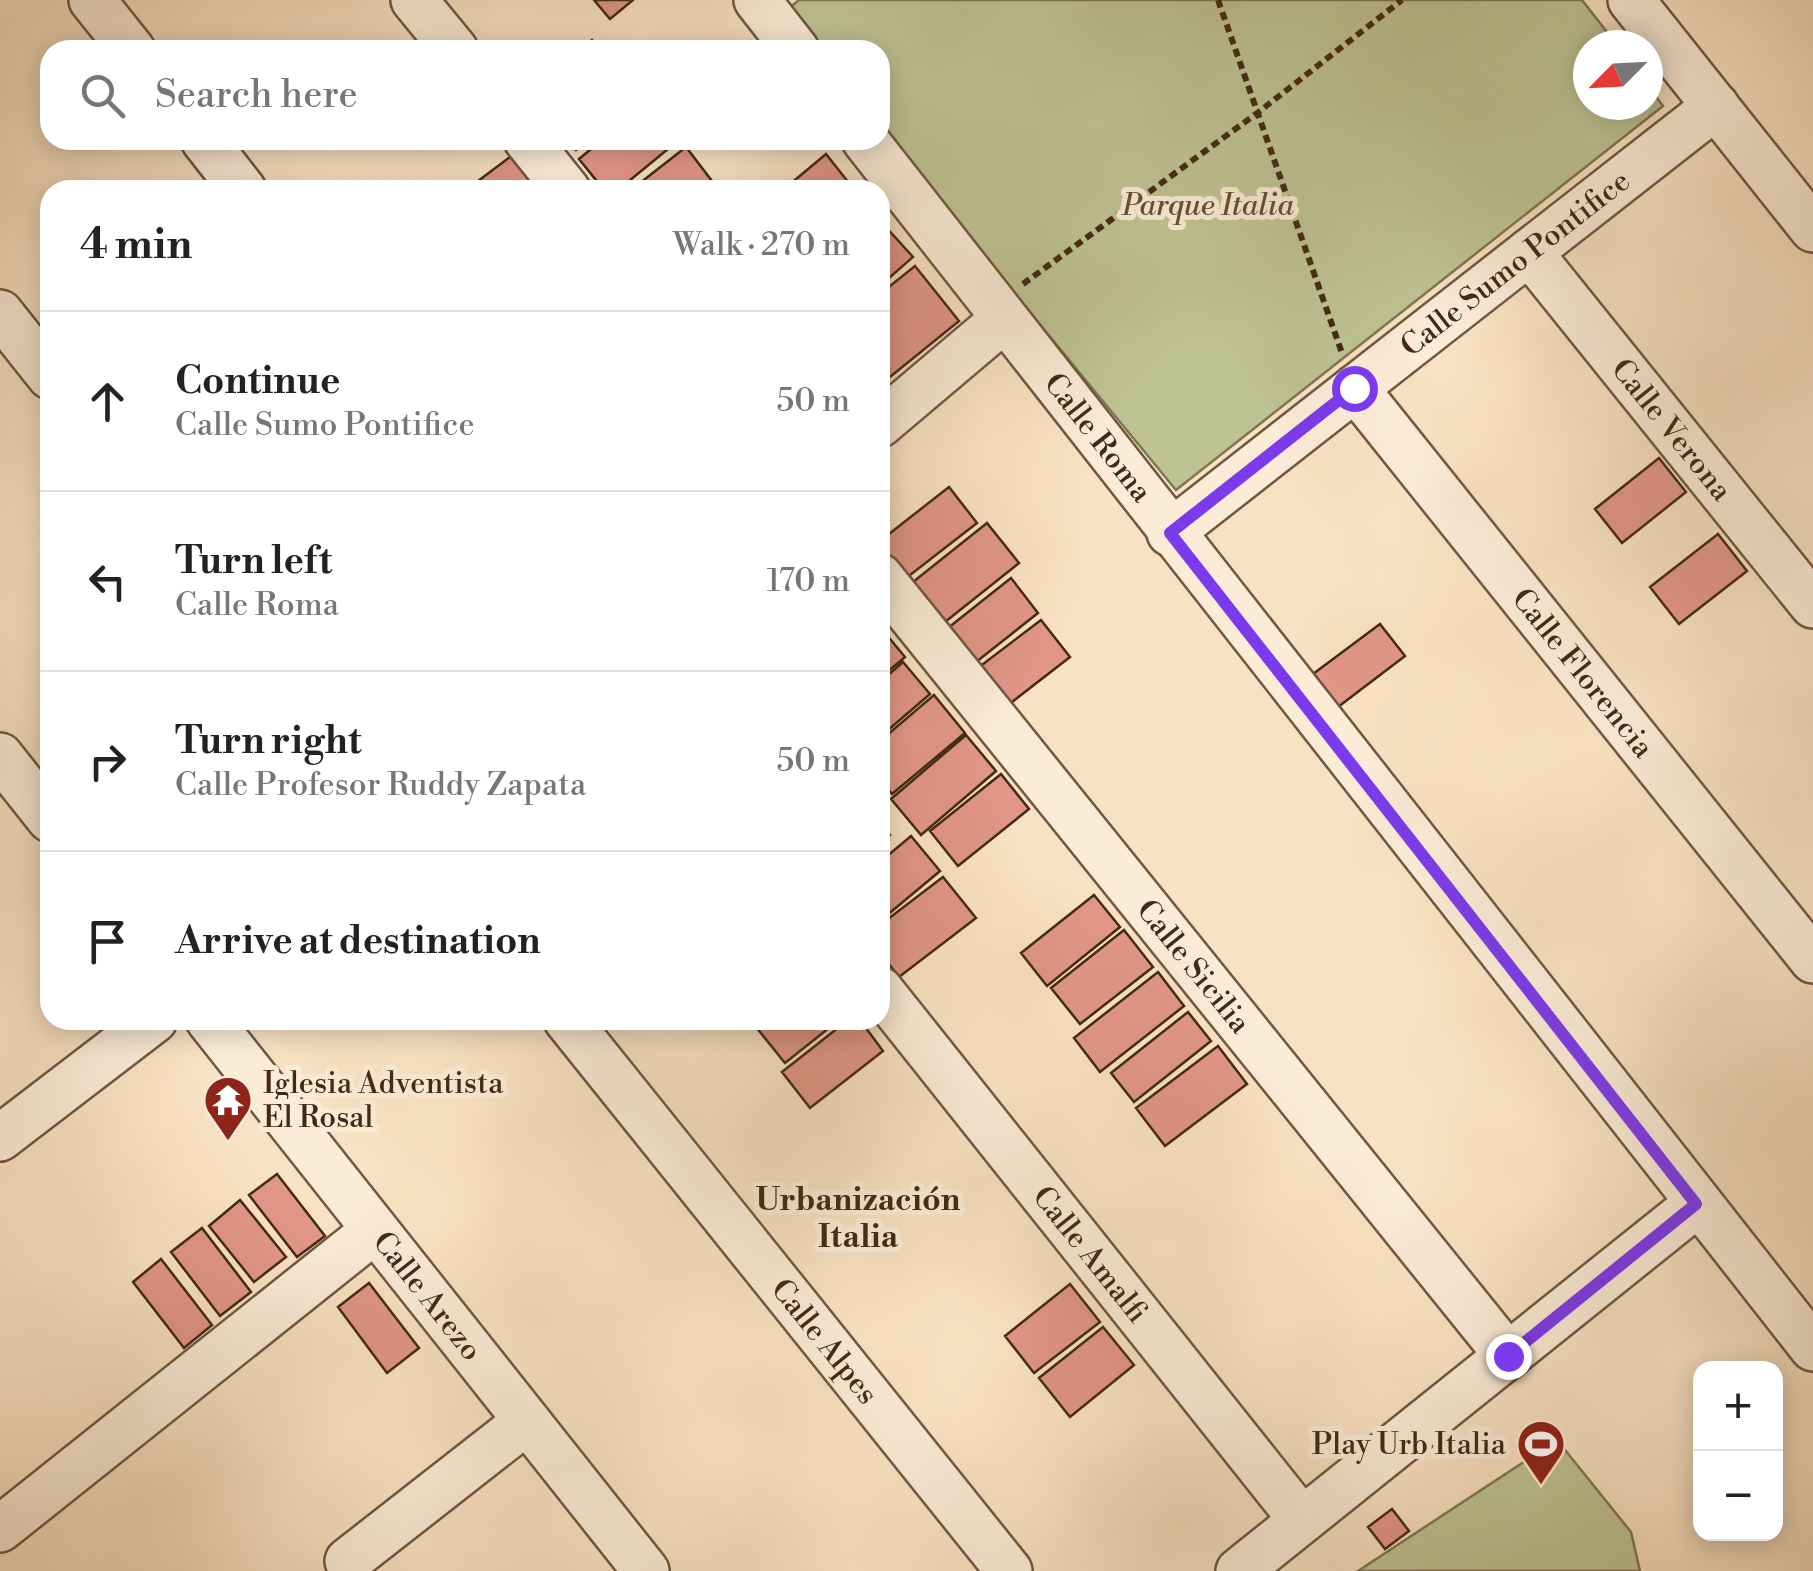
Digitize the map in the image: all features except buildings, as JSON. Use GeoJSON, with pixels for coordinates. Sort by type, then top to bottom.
{"type":"FeatureCollection","features":[{"type":"Feature","properties":{"kind":"street"},"geometry":{"type":"LineString","coordinates":[[92,0],[124,40]]}},
{"type":"Feature","properties":{"kind":"street"},"geometry":{"type":"LineString","coordinates":[[414,0],[446,40]]}},
{"type":"Feature","properties":{"kind":"street"},"geometry":{"type":"LineString","coordinates":[[1632,0],[1813,229]]}},
{"type":"Feature","properties":{"kind":"street"},"geometry":{"type":"LineString","coordinates":[[759,1],[788,40]]}},
{"type":"Feature","properties":{"kind":"street","name":"Calle Sumo Pontifice"},"geometry":{"type":"LineString","coordinates":[[1170,533],[1716,106]]}},
{"type":"Feature","properties":{"kind":"street"},"geometry":{"type":"LineString","coordinates":[[212,150],[236,180]]}},
{"type":"Feature","properties":{"kind":"street"},"geometry":{"type":"LineString","coordinates":[[535,150],[560,180]]}},
{"type":"Feature","properties":{"kind":"street","name":"Calle Roma"},"geometry":{"type":"LineString","coordinates":[[873,150],[1696,1204],[1813,1348]]}},
{"type":"Feature","properties":{"kind":"street","name":"Calle Verona"},"geometry":{"type":"LineString","coordinates":[[1529,252],[1813,605]]}},
{"type":"Feature","properties":{"kind":"street"},"geometry":{"type":"LineString","coordinates":[[890,415],[999,313]]}},
{"type":"Feature","properties":{"kind":"street"},"geometry":{"type":"LineString","coordinates":[[0,314],[40,364]]}},
{"type":"Feature","properties":{"kind":"street","name":"Calle Florencia"},"geometry":{"type":"LineString","coordinates":[[1354,388],[1813,960]]}},
{"type":"Feature","properties":{"kind":"street","name":"Calle Sicilia"},"geometry":{"type":"LineString","coordinates":[[890,590],[1508,1356]]}},
{"type":"Feature","properties":{"kind":"street"},"geometry":{"type":"LineString","coordinates":[[0,756],[40,806]]}},
{"type":"Feature","properties":{"kind":"street","name":"Calle Amalfi"},"geometry":{"type":"LineString","coordinates":[[890,1003],[1302,1520]]}},
{"type":"Feature","properties":{"kind":"street"},"geometry":{"type":"LineString","coordinates":[[0,1138],[141,1030]]}},
{"type":"Feature","properties":{"kind":"street","name":"Calle Arezo"},"geometry":{"type":"LineString","coordinates":[[217,1030],[646,1571]]}},
{"type":"Feature","properties":{"kind":"street","name":"Calle Alpes"},"geometry":{"type":"LineString","coordinates":[[575,1030],[1008,1571]]}},
{"type":"Feature","properties":{"kind":"street"},"geometry":{"type":"LineString","coordinates":[[1239,1571],[1696,1204]]}},
{"type":"Feature","properties":{"kind":"street"},"geometry":{"type":"LineString","coordinates":[[0,1529],[375,1230]]}},
{"type":"Feature","properties":{"kind":"street"},"geometry":{"type":"LineString","coordinates":[[348,1562],[527,1421]]}},
{"type":"Feature","properties":{"kind":"path"},"geometry":{"type":"LineString","coordinates":[[1218,0],[1354,388]]}},
{"type":"Feature","properties":{"kind":"path"},"geometry":{"type":"LineString","coordinates":[[999,313],[1402,0]]}},
{"type":"Feature","properties":{"kind":"green space","name":"Parque Italia"},"geometry":{"type":"Polygon","coordinates":[[[799,0],[1582,0],[1605,30],[1573,30],[1573,120],[1645,120],[1176,490],[890,142],[890,40],[806,40],[783,13],[799,0]]]}},
{"type":"Feature","properties":{"kind":"green space","name":"Play Urb Italia"},"geometry":{"type":"Polygon","coordinates":[[[1557,1440],[1631,1532],[1640,1571],[1358,1571],[1557,1440]]]}},
{"type":"Feature","properties":{"kind":"place","name":"Iglesia Adventista El Rosal"},"geometry":{"type":"Point","coordinates":[228,1142]}},
{"type":"Feature","properties":{"kind":"place","name":"Play Urb Italia"},"geometry":{"type":"Point","coordinates":[1541,1486]}},
{"type":"Feature","properties":{"kind":"district","name":"Urbanización Italia"},"geometry":{"type":"Point","coordinates":[858,1218]}},
{"type":"Feature","properties":{"kind":"route"},"geometry":{"type":"LineString","coordinates":[[1354,388],[1170,533],[1696,1204],[1508,1356]]}}]}
